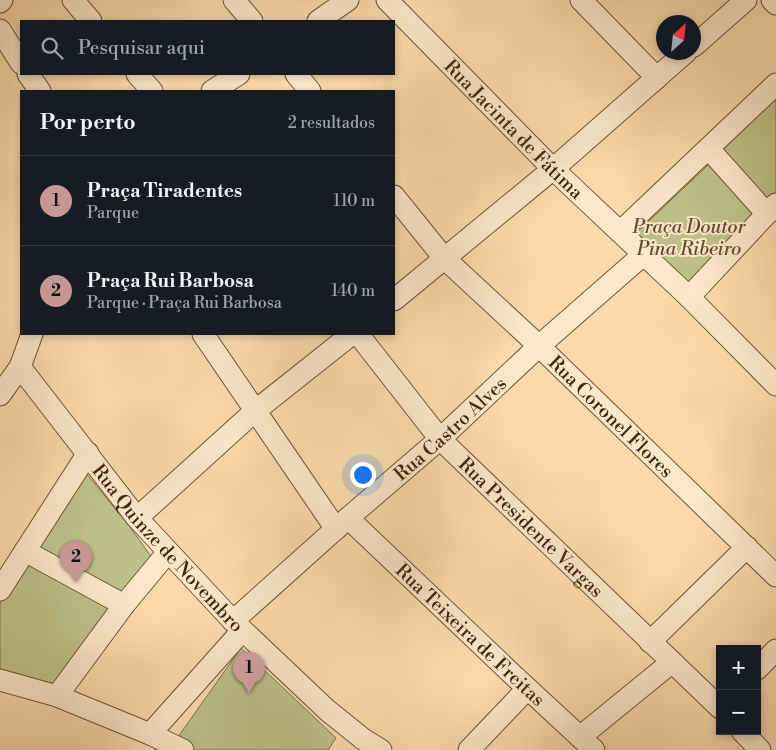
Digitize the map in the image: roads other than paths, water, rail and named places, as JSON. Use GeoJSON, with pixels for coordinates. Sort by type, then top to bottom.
{"type":"FeatureCollection","features":[{"type":"Feature","properties":{"kind":"street"},"geometry":{"type":"LineString","coordinates":[[73,0],[90,20]]}},
{"type":"Feature","properties":{"kind":"street"},"geometry":{"type":"LineString","coordinates":[[234,0],[251,20]]}},
{"type":"Feature","properties":{"kind":"street"},"geometry":{"type":"LineString","coordinates":[[319,20],[348,0]]}},
{"type":"Feature","properties":{"kind":"street","name":"Rua Jacinta de Fátima"},"geometry":{"type":"LineString","coordinates":[[387,0],[553,169],[644,254]]}},
{"type":"Feature","properties":{"kind":"street"},"geometry":{"type":"LineString","coordinates":[[581,0],[658,78]]}},
{"type":"Feature","properties":{"kind":"street"},"geometry":{"type":"LineString","coordinates":[[701,40],[746,0]]}},
{"type":"Feature","properties":{"kind":"street"},"geometry":{"type":"LineString","coordinates":[[772,0],[776,4]]}},
{"type":"Feature","properties":{"kind":"street"},"geometry":{"type":"LineString","coordinates":[[0,30],[20,61]]}},
{"type":"Feature","properties":{"kind":"street"},"geometry":{"type":"LineString","coordinates":[[395,299],[553,169],[677,60]]}},
{"type":"Feature","properties":{"kind":"street"},"geometry":{"type":"LineString","coordinates":[[29,75],[39,90]]}},
{"type":"Feature","properties":{"kind":"street"},"geometry":{"type":"LineString","coordinates":[[138,75],[151,90]]}},
{"type":"Feature","properties":{"kind":"street"},"geometry":{"type":"LineString","coordinates":[[214,90],[236,75]]}},
{"type":"Feature","properties":{"kind":"street"},"geometry":{"type":"LineString","coordinates":[[297,75],[309,90]]}},
{"type":"Feature","properties":{"kind":"street"},"geometry":{"type":"LineString","coordinates":[[621,231],[776,84]]}},
{"type":"Feature","properties":{"kind":"street"},"geometry":{"type":"LineString","coordinates":[[689,297],[772,209],[709,149]]}},
{"type":"Feature","properties":{"kind":"street","name":"Rua Coronel Flores"},"geometry":{"type":"LineString","coordinates":[[395,197],[444,258],[539,346],[774,571]]}},
{"type":"Feature","properties":{"kind":"street"},"geometry":{"type":"LineString","coordinates":[[644,254],[776,385]]}},
{"type":"Feature","properties":{"kind":"street","name":"Rua Castro Alves"},"geometry":{"type":"LineString","coordinates":[[150,734],[238,626],[342,523],[440,439],[539,346],[644,254]]}},
{"type":"Feature","properties":{"kind":"street"},"geometry":{"type":"LineString","coordinates":[[0,395],[20,367],[32,335]]}},
{"type":"Feature","properties":{"kind":"street","name":"Rua Teixeira de Freitas"},"geometry":{"type":"LineString","coordinates":[[204,335],[256,411],[342,523],[587,743]]}},
{"type":"Feature","properties":{"kind":"street"},"geometry":{"type":"LineString","coordinates":[[137,518],[256,411],[351,335]]}},
{"type":"Feature","properties":{"kind":"street","name":"Rua Presidente Vargas"},"geometry":{"type":"LineString","coordinates":[[359,335],[440,439],[716,703]]}},
{"type":"Feature","properties":{"kind":"street","name":"Rua Quinze de Novembro"},"geometry":{"type":"LineString","coordinates":[[20,367],[137,518],[168,552],[238,626],[326,710],[359,745],[381,750]]}},
{"type":"Feature","properties":{"kind":"street"},"geometry":{"type":"LineString","coordinates":[[2,581],[26,551],[88,453]]}},
{"type":"Feature","properties":{"kind":"street"},"geometry":{"type":"LineString","coordinates":[[650,642],[747,547]]}},
{"type":"Feature","properties":{"kind":"street"},"geometry":{"type":"LineString","coordinates":[[26,551],[124,605]]}},
{"type":"Feature","properties":{"kind":"street"},"geometry":{"type":"LineString","coordinates":[[57,696],[124,605],[168,552]]}},
{"type":"Feature","properties":{"kind":"street"},"geometry":{"type":"LineString","coordinates":[[761,665],[776,650]]}},
{"type":"Feature","properties":{"kind":"street"},"geometry":{"type":"LineString","coordinates":[[587,743],[672,662]]}},
{"type":"Feature","properties":{"kind":"street"},"geometry":{"type":"LineString","coordinates":[[0,680],[57,696],[150,734],[183,750]]}},
{"type":"Feature","properties":{"kind":"street"},"geometry":{"type":"LineString","coordinates":[[469,750],[527,689]]}},
{"type":"Feature","properties":{"kind":"street"},"geometry":{"type":"LineString","coordinates":[[746,735],[760,750]]}},
{"type":"Feature","properties":{"kind":"place","name":"Praça Rui Barbosa"},"geometry":{"type":"Point","coordinates":[76,582]}},
{"type":"Feature","properties":{"kind":"place","name":"Praça Tiradentes"},"geometry":{"type":"Point","coordinates":[249,693]}},
{"type":"Feature","properties":{"kind":"park label","name":"Praça Doutor Pina Ribeiro"},"geometry":{"type":"Point","coordinates":[689,237]}}]}
